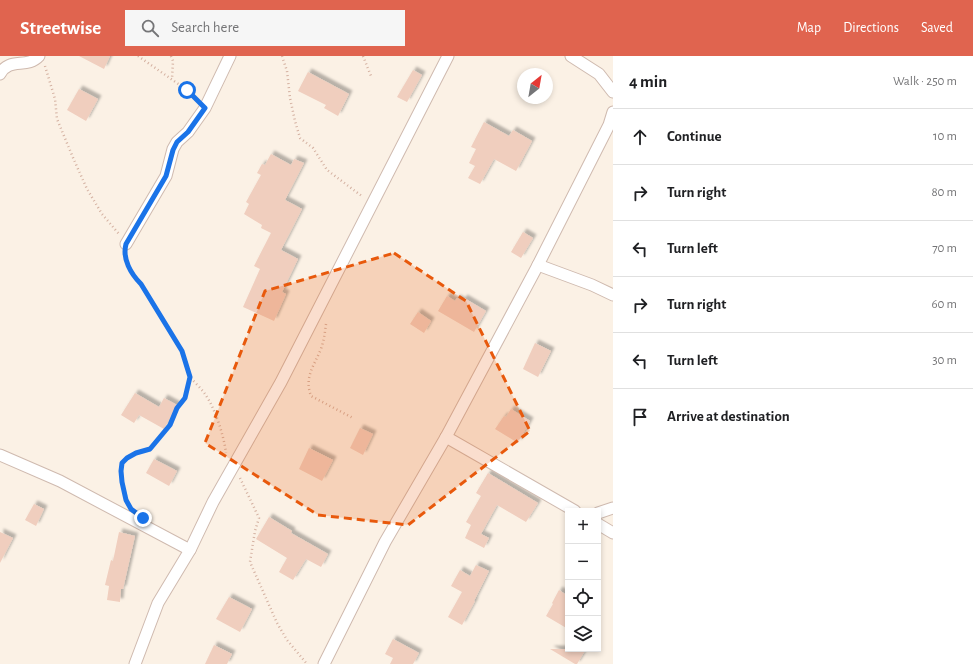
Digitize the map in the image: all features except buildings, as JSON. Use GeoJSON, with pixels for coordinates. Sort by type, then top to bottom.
{"type":"FeatureCollection","features":[{"type":"Feature","properties":{"kind":"street"},"geometry":{"type":"LineString","coordinates":[[126,244],[166,176],[173,150],[177,142],[188,132],[205,108],[230,56]]}},
{"type":"Feature","properties":{"kind":"street"},"geometry":{"type":"LineString","coordinates":[[135,664],[158,603],[190,550],[213,502],[281,382],[448,56]]}},
{"type":"Feature","properties":{"kind":"street"},"geometry":{"type":"LineString","coordinates":[[571,56],[599,74],[613,92]]}},
{"type":"Feature","properties":{"kind":"street"},"geometry":{"type":"LineString","coordinates":[[0,74],[10,65],[30,63],[41,59]]}},
{"type":"Feature","properties":{"kind":"street"},"geometry":{"type":"LineString","coordinates":[[324,664],[385,542],[446,437],[538,265],[609,125],[613,112]]}},
{"type":"Feature","properties":{"kind":"street"},"geometry":{"type":"LineString","coordinates":[[538,265],[592,285],[613,295]]}},
{"type":"Feature","properties":{"kind":"street"},"geometry":{"type":"LineString","coordinates":[[446,437],[570,508]]}},
{"type":"Feature","properties":{"kind":"street"},"geometry":{"type":"LineString","coordinates":[[0,455],[60,481],[190,550]]}},
{"type":"Feature","properties":{"kind":"street"},"geometry":{"type":"LineString","coordinates":[[601,513],[613,508]]}},
{"type":"Feature","properties":{"kind":"street"},"geometry":{"type":"LineString","coordinates":[[601,526],[613,533]]}},
{"type":"Feature","properties":{"kind":"path"},"geometry":{"type":"LineString","coordinates":[[138,56],[187,90],[205,108]]}},
{"type":"Feature","properties":{"kind":"path"},"geometry":{"type":"LineString","coordinates":[[170,56],[173,61],[172,79]]}},
{"type":"Feature","properties":{"kind":"path"},"geometry":{"type":"LineString","coordinates":[[282,56],[287,71],[294,121],[300,138],[313,148],[327,170],[372,204]]}},
{"type":"Feature","properties":{"kind":"path"},"geometry":{"type":"LineString","coordinates":[[363,56],[371,76]]}},
{"type":"Feature","properties":{"kind":"path"},"geometry":{"type":"LineString","coordinates":[[41,59],[48,72],[55,99],[57,119],[80,175],[102,214],[126,244],[124,251],[128,266],[133,276],[141,284],[174,336],[182,351],[190,377],[206,395],[218,421],[225,443],[226,454],[234,466],[259,518],[255,531],[250,562],[276,623],[287,640],[307,664]]}},
{"type":"Feature","properties":{"kind":"path"},"geometry":{"type":"LineString","coordinates":[[322,302],[326,321],[324,339],[308,381],[309,389],[311,396],[353,418]]}},
{"type":"Feature","properties":{"kind":"path"},"geometry":{"type":"LineString","coordinates":[[129,504],[122,482],[122,463],[127,458],[150,449],[170,425],[177,408],[185,398],[190,377]]}},
{"type":"Feature","properties":{"kind":"highlighted area"},"geometry":{"type":"Polygon","coordinates":[[[394,253],[466,301],[530,431],[408,525],[318,515],[205,443],[265,291],[394,253]]]}},
{"type":"Feature","properties":{"kind":"route"},"geometry":{"type":"LineString","coordinates":[[143,518],[131,509],[126,500],[122,482],[122,463],[136,453],[150,449],[170,425],[177,408],[185,398],[190,377],[182,351],[141,284],[133,276],[128,266],[124,251],[126,244],[166,176],[173,150],[177,142],[188,132],[205,108],[187,90]]}}]}
